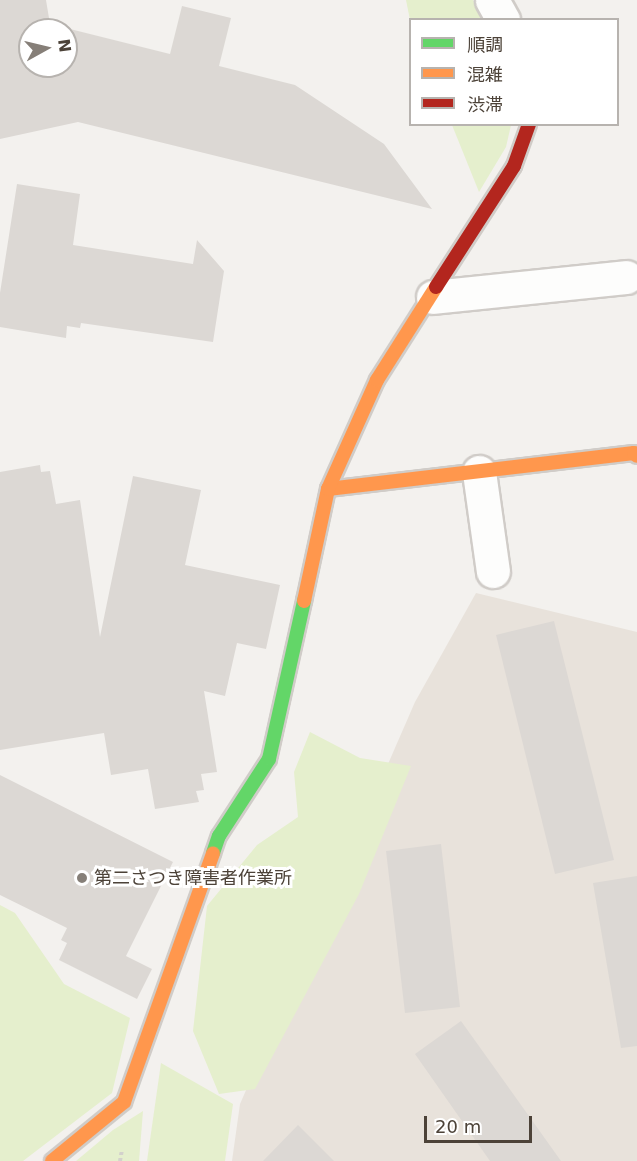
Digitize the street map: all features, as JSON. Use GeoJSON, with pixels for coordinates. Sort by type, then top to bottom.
{"type":"FeatureCollection","features":[{"type":"Feature","properties":{"kind":"street"},"geometry":{"type":"LineString","coordinates":[[492,0],[502,18]]}},
{"type":"Feature","properties":{"kind":"street"},"geometry":{"type":"LineString","coordinates":[[52,1161],[124,1102],[219,836],[269,759],[328,489],[377,380],[433,297],[514,166],[529,126]]}},
{"type":"Feature","properties":{"kind":"street"},"geometry":{"type":"LineString","coordinates":[[433,297],[626,277]]}},
{"type":"Feature","properties":{"kind":"street"},"geometry":{"type":"LineString","coordinates":[[328,489],[634,453],[637,456]]}},
{"type":"Feature","properties":{"kind":"street"},"geometry":{"type":"LineString","coordinates":[[478,472],[492,571]]}},
{"type":"Feature","properties":{"kind":"shaded area"},"geometry":{"type":"Polygon","coordinates":[[[476,593],[637,632],[637,1161],[232,1161],[240,1104],[415,702],[476,593]]]}},
{"type":"Feature","properties":{"kind":"green space"},"geometry":{"type":"Polygon","coordinates":[[[406,0],[473,0],[483,18],[410,18],[406,0]]]}},
{"type":"Feature","properties":{"kind":"green space"},"geometry":{"type":"Polygon","coordinates":[[[452,126],[511,126],[506,147],[479,192],[452,126]]]}},
{"type":"Feature","properties":{"kind":"green space"},"geometry":{"type":"Polygon","coordinates":[[[310,732],[360,758],[411,766],[359,894],[255,1089],[219,1094],[193,1031],[207,906],[257,845],[298,817],[294,772],[310,732]]]}},
{"type":"Feature","properties":{"kind":"green space"},"geometry":{"type":"Polygon","coordinates":[[[0,905],[15,913],[64,984],[130,1018],[112,1093],[23,1161],[0,1161],[0,905]]]}},
{"type":"Feature","properties":{"kind":"green space"},"geometry":{"type":"Polygon","coordinates":[[[161,1063],[233,1104],[225,1161],[147,1161],[161,1063]]]}},
{"type":"Feature","properties":{"kind":"green space"},"geometry":{"type":"Polygon","coordinates":[[[143,1111],[139,1161],[76,1161],[113,1130],[143,1111]]]}},
{"type":"Feature","properties":{"kind":"building"},"geometry":{"type":"Polygon","coordinates":[[[0,0],[46,0],[49,18],[18,18],[18,78],[78,78],[78,31],[170,54],[182,6],[231,18],[219,66],[295,85],[384,144],[432,209],[78,122],[0,139],[0,0]]]}},
{"type":"Feature","properties":{"kind":"building"},"geometry":{"type":"Polygon","coordinates":[[[17,184],[80,194],[73,245],[193,264],[197,240],[224,271],[213,342],[81,323],[80,328],[67,326],[66,338],[0,327],[0,293],[17,184]]]}},
{"type":"Feature","properties":{"kind":"building"},"geometry":{"type":"Polygon","coordinates":[[[40,465],[41,472],[50,471],[56,504],[80,500],[100,637],[133,476],[201,490],[185,565],[280,585],[266,649],[237,643],[225,696],[204,691],[217,772],[201,774],[204,790],[196,791],[199,802],[155,809],[148,769],[111,775],[104,733],[0,750],[0,472],[40,465]]]}},
{"type":"Feature","properties":{"kind":"building"},"geometry":{"type":"Polygon","coordinates":[[[554,621],[614,860],[555,874],[496,635],[554,621]]]}},
{"type":"Feature","properties":{"kind":"building","name":"第二さつき障害者作業所"},"geometry":{"type":"Polygon","coordinates":[[[0,775],[173,862],[126,956],[152,969],[137,999],[59,960],[67,943],[61,940],[67,928],[0,895],[0,775]]]}},
{"type":"Feature","properties":{"kind":"building"},"geometry":{"type":"Polygon","coordinates":[[[441,844],[460,1007],[405,1013],[386,851],[441,844]]]}},
{"type":"Feature","properties":{"kind":"building"},"geometry":{"type":"Polygon","coordinates":[[[637,876],[637,1046],[621,1048],[593,883],[637,876]]]}},
{"type":"Feature","properties":{"kind":"building"},"geometry":{"type":"Polygon","coordinates":[[[461,1021],[561,1161],[490,1161],[415,1054],[461,1021]]]}},
{"type":"Feature","properties":{"kind":"building"},"geometry":{"type":"Polygon","coordinates":[[[298,1125],[334,1161],[263,1161],[298,1125]]]}},
{"type":"Feature","properties":{"kind":"traffic: fast"},"geometry":{"type":"LineString","coordinates":[[213,853],[219,836],[269,759],[304,601]]}},
{"type":"Feature","properties":{"kind":"traffic: slow"},"geometry":{"type":"LineString","coordinates":[[304,601],[328,489],[377,380],[436,287]]}},
{"type":"Feature","properties":{"kind":"traffic: slow"},"geometry":{"type":"LineString","coordinates":[[328,489],[634,453],[637,456]]}},
{"type":"Feature","properties":{"kind":"traffic: slow"},"geometry":{"type":"LineString","coordinates":[[52,1161],[124,1102],[213,853]]}},
{"type":"Feature","properties":{"kind":"traffic: jam"},"geometry":{"type":"LineString","coordinates":[[436,287],[514,166],[528,126]]}},
{"type":"Feature","properties":{"kind":"place","name":"第二さつき障害者作業所"},"geometry":{"type":"Point","coordinates":[82,878]}}]}
